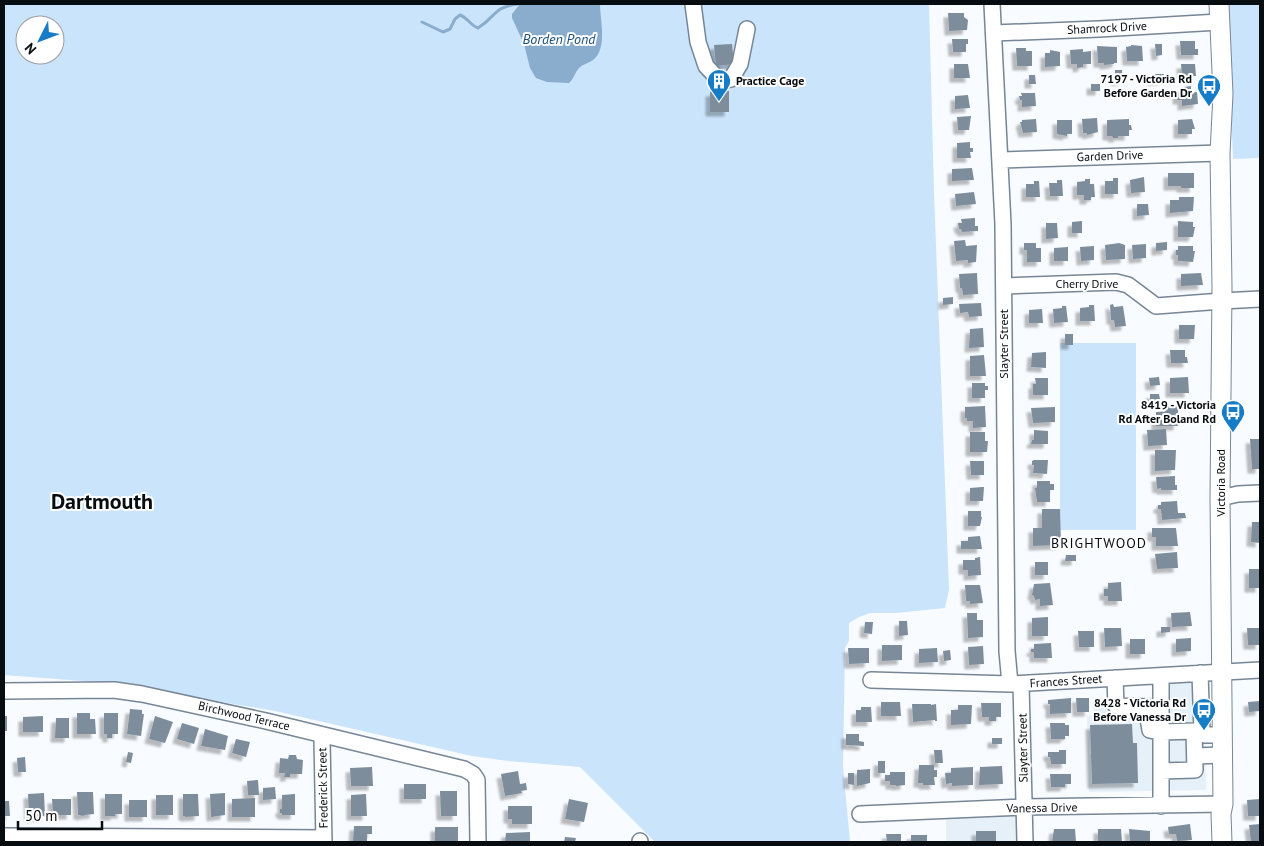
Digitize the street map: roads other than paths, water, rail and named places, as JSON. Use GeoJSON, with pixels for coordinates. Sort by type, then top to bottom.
{"type":"FeatureCollection","features":[{"type":"Feature","properties":{"kind":"main road","name":"Victoria Road"},"geometry":{"type":"LineString","coordinates":[[1219,13],[1223,94],[1220,153],[1222,301],[1220,498],[1223,672],[1222,842]]}},
{"type":"Feature","properties":{"kind":"street"},"geometry":{"type":"LineString","coordinates":[[693,4],[698,42],[706,66],[720,81],[731,79],[740,64],[747,30]]}},
{"type":"Feature","properties":{"kind":"street","name":"Slayter Street"},"geometry":{"type":"LineString","coordinates":[[992,4],[997,128],[1001,160],[1008,651],[1015,684],[1025,842]]}},
{"type":"Feature","properties":{"kind":"street","name":"Shamrock Drive"},"geometry":{"type":"LineString","coordinates":[[994,33],[1099,29],[1219,13]]}},
{"type":"Feature","properties":{"kind":"street","name":"Garden Drive"},"geometry":{"type":"LineString","coordinates":[[1001,160],[1220,153]]}},
{"type":"Feature","properties":{"kind":"street","name":"Cherry Drive"},"geometry":{"type":"LineString","coordinates":[[1004,286],[1116,282],[1128,285],[1156,306],[1260,299]]}},
{"type":"Feature","properties":{"kind":"street"},"geometry":{"type":"LineString","coordinates":[[1220,498],[1238,494],[1260,493]]}},
{"type":"Feature","properties":{"kind":"street","name":"Frances Street"},"geometry":{"type":"LineString","coordinates":[[872,680],[1015,684],[1260,670]]}},
{"type":"Feature","properties":{"kind":"street"},"geometry":{"type":"LineString","coordinates":[[1200,673],[1202,733],[1205,735],[1223,735]]}},
{"type":"Feature","properties":{"kind":"street"},"geometry":{"type":"LineString","coordinates":[[1161,676],[1161,806]]}},
{"type":"Feature","properties":{"kind":"street"},"geometry":{"type":"LineString","coordinates":[[1115,678],[1116,706],[1146,707],[1150,730],[1162,732],[1194,731],[1195,770],[1161,771]]}},
{"type":"Feature","properties":{"kind":"street","name":"Birchwood Terrace"},"geometry":{"type":"LineString","coordinates":[[4,691],[127,691],[324,735],[464,769],[473,774],[476,780],[478,842]]}},
{"type":"Feature","properties":{"kind":"street","name":"Frederick Street"},"geometry":{"type":"LineString","coordinates":[[324,735],[322,740],[324,840]]}},
{"type":"Feature","properties":{"kind":"street"},"geometry":{"type":"LineString","coordinates":[[1195,756],[1223,755]]}},
{"type":"Feature","properties":{"kind":"street","name":"Vanessa Drive"},"geometry":{"type":"LineString","coordinates":[[860,814],[1223,804]]}},
{"type":"Feature","properties":{"kind":"street"},"geometry":{"type":"LineString","coordinates":[[4,836],[324,840]]}},
{"type":"Feature","properties":{"kind":"water","name":"Borden Pond"},"geometry":{"type":"Polygon","coordinates":[[[520,4],[600,4],[602,42],[598,55],[593,60],[582,65],[569,83],[547,82],[536,78],[530,68],[524,44],[512,18],[512,14],[520,4]]]}},
{"type":"Feature","properties":{"kind":"waterway"},"geometry":{"type":"LineString","coordinates":[[422,22],[443,32],[450,29],[455,19],[460,15],[478,28],[499,10],[518,4]]}},
{"type":"Feature","properties":{"kind":"place","name":"Practice Cage"},"geometry":{"type":"Point","coordinates":[719,102]}},
{"type":"Feature","properties":{"kind":"place","name":"7197 - Victoria Rd Before Garden Dr"},"geometry":{"type":"Point","coordinates":[1209,107]}},
{"type":"Feature","properties":{"kind":"place","name":"8419 - Victoria Rd After Boland Rd"},"geometry":{"type":"Point","coordinates":[1233,433]}},
{"type":"Feature","properties":{"kind":"place","name":"8428 - Victoria Rd Before Vanessa Dr"},"geometry":{"type":"Point","coordinates":[1204,731]}},
{"type":"Feature","properties":{"kind":"district","name":"Dartmouth"},"geometry":{"type":"Point","coordinates":[102,501]}},
{"type":"Feature","properties":{"kind":"district","name":"BRIGHTWOOD"},"geometry":{"type":"Point","coordinates":[1099,543]}}]}
